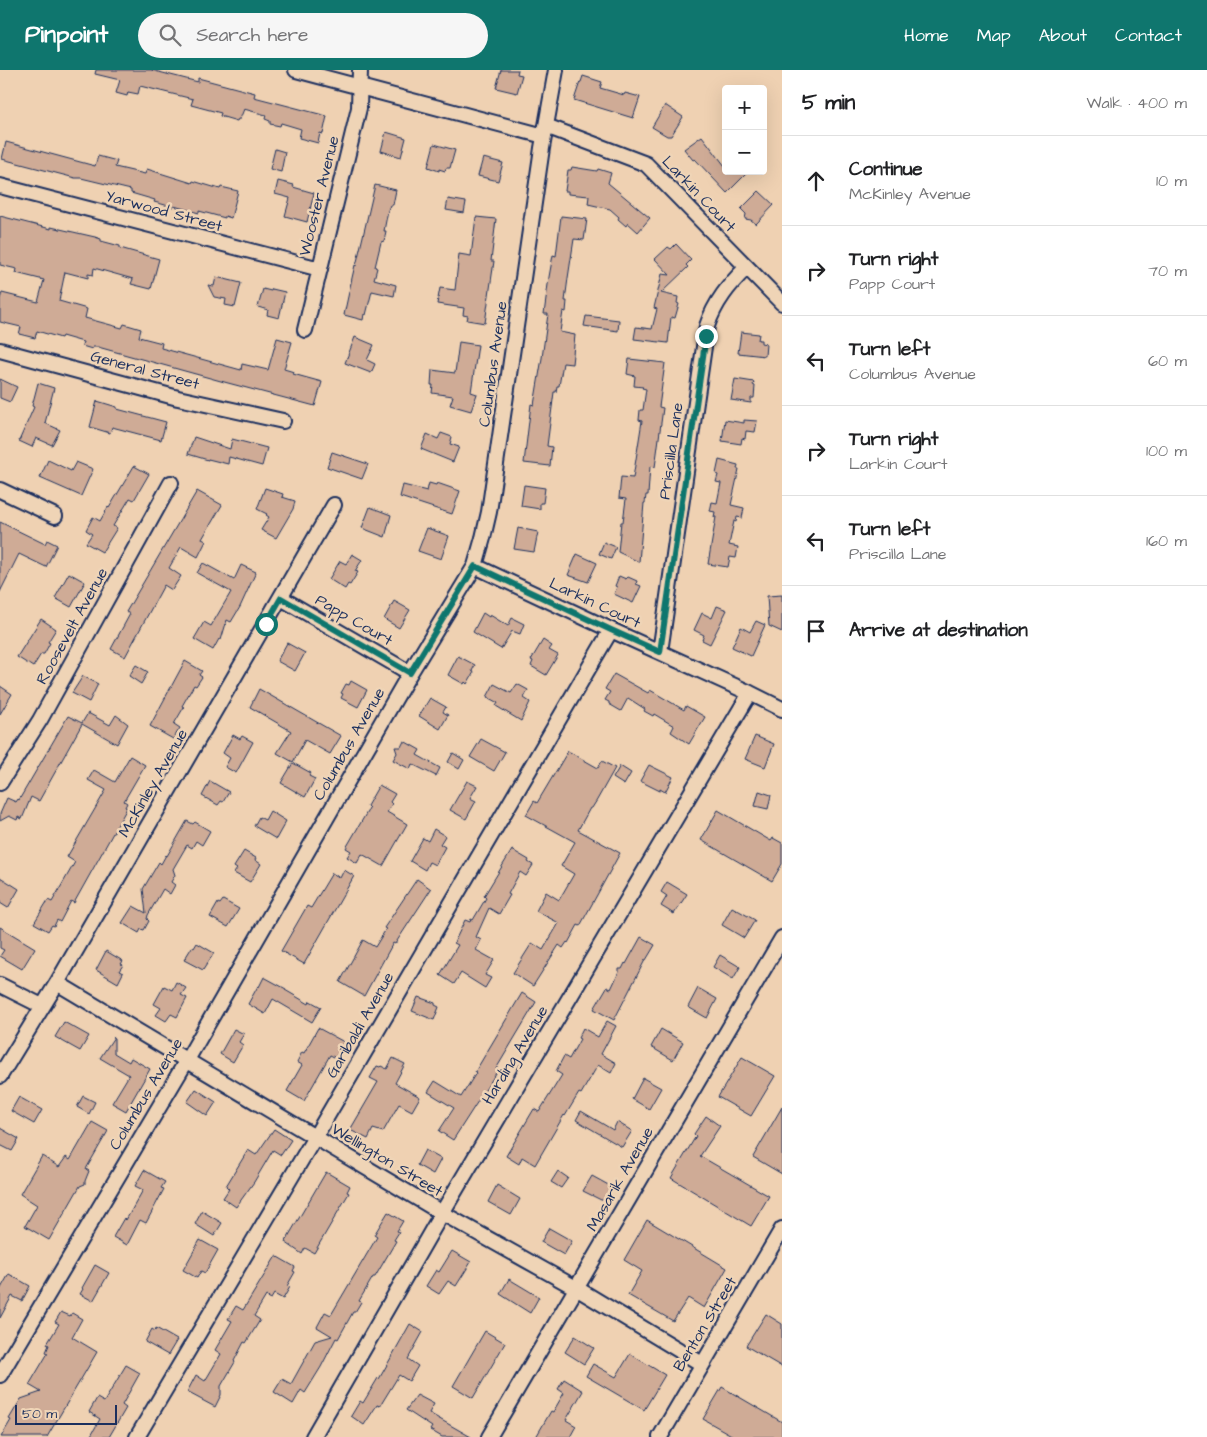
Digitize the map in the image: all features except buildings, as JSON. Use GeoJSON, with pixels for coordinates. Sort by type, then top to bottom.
{"type":"FeatureCollection","features":[{"type":"Feature","properties":{"kind":"street","name":"Larkin Court"},"geometry":{"type":"LineString","coordinates":[[296,70],[545,131],[646,164],[782,303]]}},
{"type":"Feature","properties":{"kind":"street","name":"Wooster Avenue"},"geometry":{"type":"LineString","coordinates":[[305,330],[359,108],[360,70]]}},
{"type":"Feature","properties":{"kind":"street","name":"Columbus Avenue"},"geometry":{"type":"LineString","coordinates":[[0,1375],[187,1060],[410,673],[475,566],[489,512],[545,131],[556,70]]}},
{"type":"Feature","properties":{"kind":"street","name":"Yarwood Street"},"geometry":{"type":"LineString","coordinates":[[0,186],[320,269]]}},
{"type":"Feature","properties":{"kind":"street","name":"Priscilla Lane"},"geometry":{"type":"LineString","coordinates":[[660,652],[707,326],[723,294],[746,268]]}},
{"type":"Feature","properties":{"kind":"street","name":"General Street"},"geometry":{"type":"LineString","coordinates":[[0,350],[178,398],[283,422]]}},
{"type":"Feature","properties":{"kind":"street","name":"Roosevelt Avenue"},"geometry":{"type":"LineString","coordinates":[[0,783],[40,720],[171,483]]}},
{"type":"Feature","properties":{"kind":"street"},"geometry":{"type":"LineString","coordinates":[[0,490],[55,516]]}},
{"type":"Feature","properties":{"kind":"street","name":"McKinley Avenue"},"geometry":{"type":"LineString","coordinates":[[0,1076],[57,983],[334,505]]}},
{"type":"Feature","properties":{"kind":"street","name":"Larkin Court"},"geometry":{"type":"LineString","coordinates":[[475,566],[782,709]]}},
{"type":"Feature","properties":{"kind":"street","name":"Papp Court"},"geometry":{"type":"LineString","coordinates":[[281,598],[410,673]]}},
{"type":"Feature","properties":{"kind":"street","name":"Garibaldi Avenue"},"geometry":{"type":"LineString","coordinates":[[137,1437],[611,630]]}},
{"type":"Feature","properties":{"kind":"street","name":"Harding Avenue"},"geometry":{"type":"LineString","coordinates":[[313,1437],[442,1212],[750,693]]}},
{"type":"Feature","properties":{"kind":"street","name":"Masarik Avenue"},"geometry":{"type":"LineString","coordinates":[[489,1437],[782,938]]}},
{"type":"Feature","properties":{"kind":"street","name":"Wellington Street"},"geometry":{"type":"LineString","coordinates":[[57,983],[314,1137],[576,1288],[702,1364]]}},
{"type":"Feature","properties":{"kind":"street"},"geometry":{"type":"LineString","coordinates":[[0,985],[42,1006]]}},
{"type":"Feature","properties":{"kind":"street","name":"Benton Street"},"geometry":{"type":"LineString","coordinates":[[660,1437],[782,1228]]}},
{"type":"Feature","properties":{"kind":"route"},"geometry":{"type":"LineString","coordinates":[[266,624],[281,598],[410,673],[475,566],[660,652],[706,336]]}}]}
